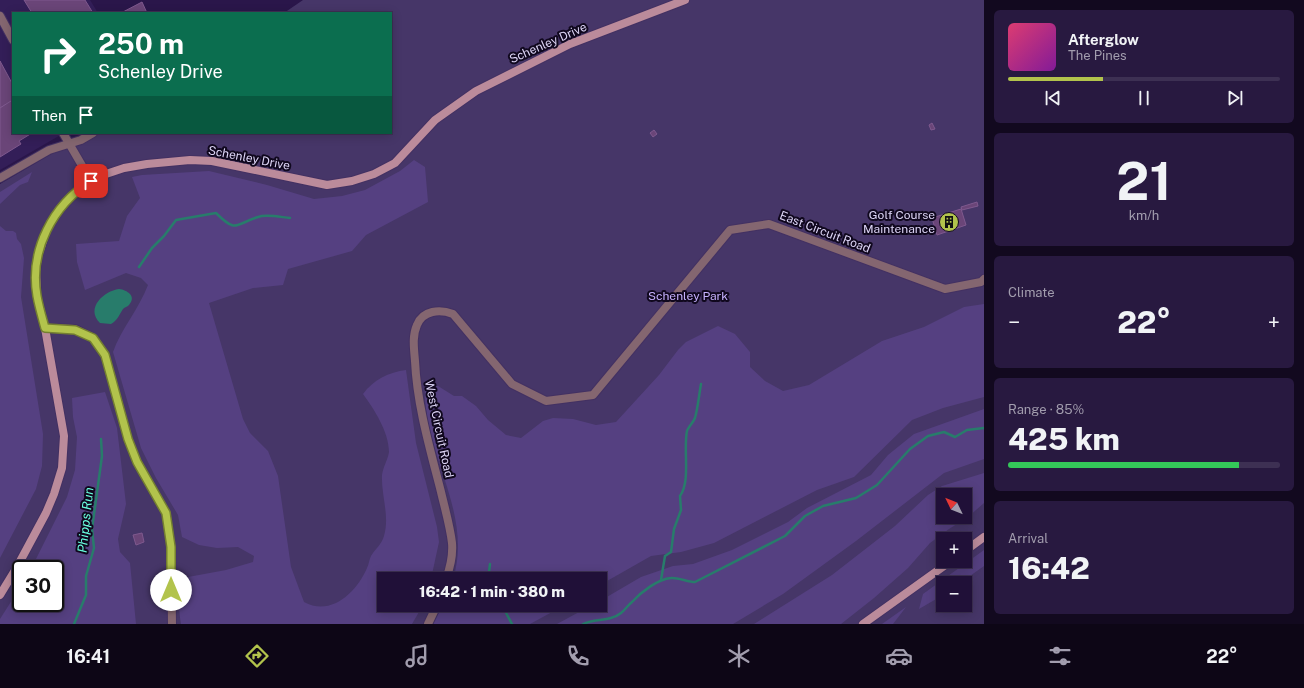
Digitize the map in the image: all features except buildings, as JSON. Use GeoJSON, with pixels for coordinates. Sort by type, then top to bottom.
{"type":"FeatureCollection","features":[{"type":"Feature","properties":{"kind":"street","name":"Schenley Drive"},"geometry":{"type":"LineString","coordinates":[[0,595],[46,513],[62,468],[64,436],[45,328],[37,296],[36,271],[42,243],[53,218],[65,202],[77,190],[91,181],[124,168],[190,160],[212,161],[327,185],[367,177],[395,163],[435,120],[454,105],[476,91],[570,44],[685,0]]}},
{"type":"Feature","properties":{"kind":"street"},"geometry":{"type":"LineString","coordinates":[[0,16],[12,38]]}},
{"type":"Feature","properties":{"kind":"street"},"geometry":{"type":"LineString","coordinates":[[63,134],[91,181]]}},
{"type":"Feature","properties":{"kind":"street"},"geometry":{"type":"LineString","coordinates":[[0,178],[48,150],[81,140],[91,134]]}},
{"type":"Feature","properties":{"kind":"street","name":"East Circuit Road"},"geometry":{"type":"LineString","coordinates":[[453,314],[512,384],[546,401],[593,395],[730,230],[769,224],[944,289],[981,282],[984,279]]}},
{"type":"Feature","properties":{"kind":"street","name":"West Circuit Road"},"geometry":{"type":"LineString","coordinates":[[448,572],[452,543],[426,431],[415,373],[414,346],[417,324],[423,316],[432,312],[443,310],[453,314]]}},
{"type":"Feature","properties":{"kind":"street"},"geometry":{"type":"LineString","coordinates":[[45,328],[75,330],[93,338],[105,355],[128,439],[137,462],[166,513],[171,547],[172,624]]}},
{"type":"Feature","properties":{"kind":"street"},"geometry":{"type":"LineString","coordinates":[[972,546],[984,537]]}},
{"type":"Feature","properties":{"kind":"street"},"geometry":{"type":"LineString","coordinates":[[863,624],[940,568]]}},
{"type":"Feature","properties":{"kind":"street"},"geometry":{"type":"LineString","coordinates":[[428,624],[434,612]]}},
{"type":"Feature","properties":{"kind":"shaded area"},"geometry":{"type":"Polygon","coordinates":[[[0,0],[90,0],[97,12],[12,12],[12,134],[62,134],[0,170],[0,0]]]}},
{"type":"Feature","properties":{"kind":"shaded area"},"geometry":{"type":"Polygon","coordinates":[[[414,160],[425,167],[428,202],[366,235],[352,251],[288,269],[283,285],[253,288],[209,303],[243,419],[250,433],[268,451],[278,476],[291,567],[304,602],[314,606],[333,604],[342,600],[350,593],[363,577],[371,556],[383,539],[386,528],[386,513],[382,475],[389,452],[388,444],[380,421],[363,394],[367,389],[382,378],[406,370],[416,443],[437,527],[439,542],[433,572],[377,572],[377,612],[419,612],[412,624],[181,624],[179,611],[180,599],[182,588],[188,577],[226,570],[253,562],[254,556],[238,547],[217,548],[199,545],[182,537],[178,515],[156,478],[141,448],[113,352],[148,285],[141,278],[126,273],[85,290],[77,262],[76,244],[119,241],[127,216],[140,198],[132,177],[142,175],[209,171],[267,185],[314,199],[342,196],[365,190],[400,171],[414,160]]]}},
{"type":"Feature","properties":{"kind":"shaded area"},"geometry":{"type":"Polygon","coordinates":[[[32,172],[28,182],[20,185],[0,204],[0,192],[32,172]]]}},
{"type":"Feature","properties":{"kind":"shaded area"},"geometry":{"type":"Polygon","coordinates":[[[0,226],[6,231],[13,231],[16,233],[17,239],[21,244],[24,258],[21,297],[43,434],[42,466],[36,489],[0,558],[0,226]]]}},
{"type":"Feature","properties":{"kind":"shaded area"},"geometry":{"type":"Polygon","coordinates":[[[119,289],[130,294],[132,299],[131,302],[123,309],[117,319],[111,324],[100,323],[96,317],[95,306],[102,297],[113,290],[119,289]]]}},
{"type":"Feature","properties":{"kind":"shaded area"},"geometry":{"type":"Polygon","coordinates":[[[984,304],[984,397],[943,408],[912,420],[854,477],[817,490],[714,543],[681,552],[651,556],[607,581],[607,572],[454,572],[458,555],[457,531],[453,507],[431,434],[426,410],[425,386],[438,386],[454,396],[462,396],[476,406],[488,420],[506,435],[521,438],[543,421],[553,418],[573,419],[596,425],[616,422],[659,375],[686,342],[718,326],[735,334],[750,352],[750,367],[765,381],[783,391],[809,385],[882,341],[924,327],[964,307],[984,304]]]}},
{"type":"Feature","properties":{"kind":"shaded area"},"geometry":{"type":"Polygon","coordinates":[[[105,392],[117,428],[126,504],[118,539],[120,552],[130,563],[136,624],[0,624],[0,619],[12,600],[12,612],[64,612],[64,560],[36,560],[67,497],[75,470],[77,437],[73,417],[72,398],[105,392]]]}},
{"type":"Feature","properties":{"kind":"shaded area"},"geometry":{"type":"Polygon","coordinates":[[[984,409],[984,459],[944,473],[856,541],[783,594],[733,624],[557,624],[579,612],[607,612],[607,597],[641,577],[673,566],[693,564],[732,550],[788,522],[807,508],[871,475],[888,455],[914,434],[984,409]]]}},
{"type":"Feature","properties":{"kind":"shaded area"},"geometry":{"type":"Polygon","coordinates":[[[984,473],[984,503],[972,514],[972,488],[939,488],[984,473]]]}},
{"type":"Feature","properties":{"kind":"shaded area"},"geometry":{"type":"Polygon","coordinates":[[[936,490],[936,524],[957,524],[945,532],[936,532],[936,539],[930,543],[908,568],[874,598],[841,624],[754,624],[832,575],[895,526],[928,495],[936,490]]]}},
{"type":"Feature","properties":{"kind":"shaded area"},"geometry":{"type":"Polygon","coordinates":[[[984,550],[984,566],[970,576],[948,576],[959,568],[972,568],[972,559],[984,550]]]}},
{"type":"Feature","properties":{"kind":"shaded area"},"geometry":{"type":"Polygon","coordinates":[[[936,585],[936,599],[919,609],[923,594],[936,585]]]}},
{"type":"Feature","properties":{"kind":"shaded area"},"geometry":{"type":"Polygon","coordinates":[[[906,607],[893,624],[882,624],[906,607]]]}},
{"type":"Feature","properties":{"kind":"shaded area"},"geometry":{"type":"Polygon","coordinates":[[[439,612],[552,612],[530,624],[433,624],[439,612]]]}},
{"type":"Feature","properties":{"kind":"green space","name":"Schenley Park"},"geometry":{"type":"Polygon","coordinates":[[[303,0],[984,0],[984,624],[0,624],[0,184],[85,134],[392,134],[392,12],[285,12],[303,0]]]}},
{"type":"Feature","properties":{"kind":"waterway"},"geometry":{"type":"LineString","coordinates":[[139,267],[152,248],[164,236],[176,220],[216,213],[228,223],[236,226],[261,216],[290,218]]}},
{"type":"Feature","properties":{"kind":"waterway"},"geometry":{"type":"LineString","coordinates":[[661,580],[665,556],[671,552],[674,529],[681,510],[680,496],[683,490],[686,474],[687,431],[695,418],[701,384]]}},
{"type":"Feature","properties":{"kind":"waterway"},"geometry":{"type":"LineString","coordinates":[[583,624],[617,616],[645,590],[655,583],[673,578],[695,582],[785,536],[805,516],[823,506],[856,498],[877,485],[910,449],[928,436],[944,432],[955,437],[967,430],[984,428]]}},
{"type":"Feature","properties":{"kind":"waterway","name":"Phipps Run"},"geometry":{"type":"LineString","coordinates":[[74,624],[86,595],[86,576],[94,548],[92,529],[102,456],[101,439]]}},
{"type":"Feature","properties":{"kind":"waterway"},"geometry":{"type":"LineString","coordinates":[[489,572],[490,564]]}},
{"type":"Feature","properties":{"kind":"waterway"},"geometry":{"type":"LineString","coordinates":[[506,612],[512,624]]}},
{"type":"Feature","properties":{"kind":"place","name":"Golf Course Maintenance"},"geometry":{"type":"Point","coordinates":[949,222]}},
{"type":"Feature","properties":{"kind":"route"},"geometry":{"type":"LineString","coordinates":[[91,181],[77,190],[65,202],[47,229],[38,256],[36,271],[37,296],[45,328],[75,330],[93,338],[105,355],[128,439],[137,462],[149,484],[162,502],[166,513],[170,529],[171,590]]}}]}
